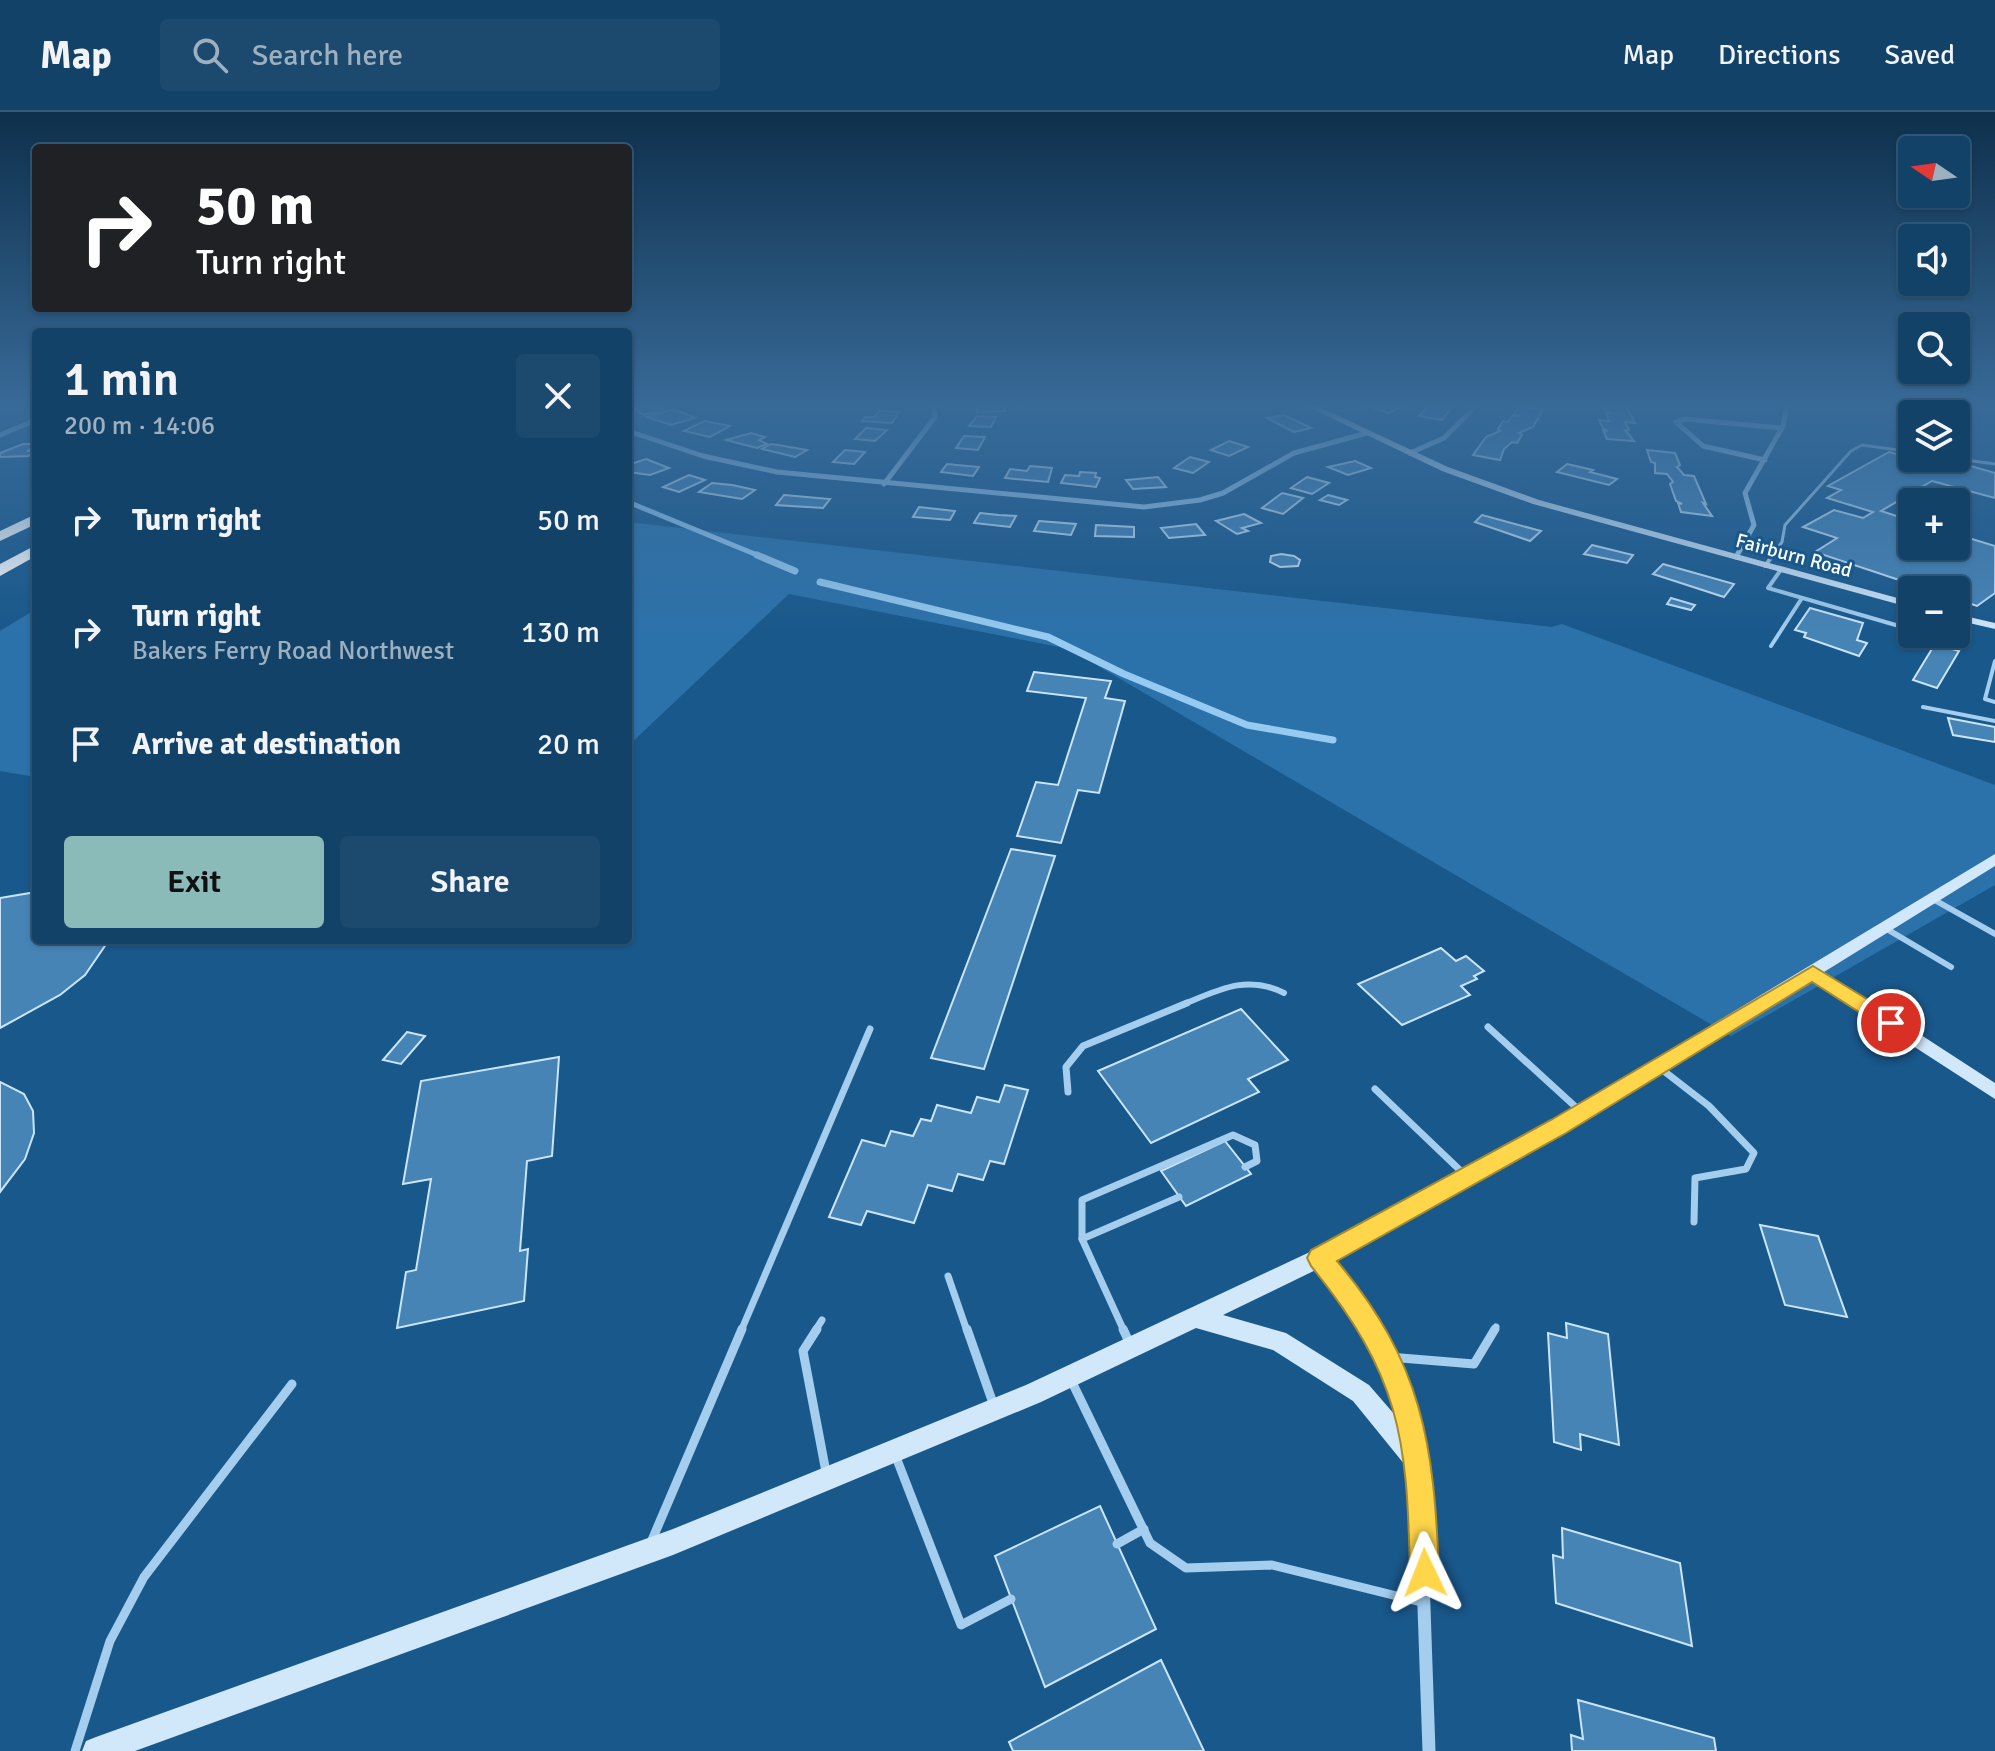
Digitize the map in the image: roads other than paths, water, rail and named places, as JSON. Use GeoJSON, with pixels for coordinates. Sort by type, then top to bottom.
{"type":"FeatureCollection","features":[{"type":"Feature","properties":{"kind":"highway"},"geometry":{"type":"LineString","coordinates":[[0,537],[32,520]]}},
{"type":"Feature","properties":{"kind":"highway"},"geometry":{"type":"LineString","coordinates":[[0,571],[32,552]]}},
{"type":"Feature","properties":{"kind":"main road","name":"Fairburn Road"},"geometry":{"type":"LineString","coordinates":[[1483,481],[1536,502],[1898,601]]}},
{"type":"Feature","properties":{"kind":"main road"},"geometry":{"type":"LineString","coordinates":[[1970,620],[1995,626]]}},
{"type":"Feature","properties":{"kind":"main road"},"geometry":{"type":"LineString","coordinates":[[96,1751],[647,1552],[996,1410],[1069,1377],[1319,1258],[1582,1113],[1995,859]]}},
{"type":"Feature","properties":{"kind":"main road"},"geometry":{"type":"LineString","coordinates":[[1813,973],[1995,1092]]}},
{"type":"Feature","properties":{"kind":"main road"},"geometry":{"type":"LineString","coordinates":[[1195,1317],[1278,1341],[1361,1393],[1418,1461]]}},
{"type":"Feature","properties":{"kind":"street"},"geometry":{"type":"LineString","coordinates":[[865,481],[1112,506],[1170,505],[1223,493],[1243,481]]}},
{"type":"Feature","properties":{"kind":"street"},"geometry":{"type":"LineString","coordinates":[[1736,558],[1754,525],[1745,493],[1752,481]]}},
{"type":"Feature","properties":{"kind":"street"},"geometry":{"type":"LineString","coordinates":[[1319,1258],[1357,1304],[1389,1357],[1409,1412],[1418,1461],[1426,1603],[1429,1751]]}},
{"type":"Feature","properties":{"kind":"lane"},"geometry":{"type":"LineString","coordinates":[[1765,566],[1782,542],[1785,525],[1824,481]]}},
{"type":"Feature","properties":{"kind":"lane"},"geometry":{"type":"LineString","coordinates":[[1780,571],[1768,588],[1898,626]]}},
{"type":"Feature","properties":{"kind":"lane"},"geometry":{"type":"LineString","coordinates":[[1771,646],[1802,598]]}},
{"type":"Feature","properties":{"kind":"lane"},"geometry":{"type":"LineString","coordinates":[[1995,661],[1985,699],[1995,702]]}},
{"type":"Feature","properties":{"kind":"lane"},"geometry":{"type":"LineString","coordinates":[[1923,707],[1995,721]]}},
{"type":"Feature","properties":{"kind":"lane"},"geometry":{"type":"LineString","coordinates":[[1931,898],[1995,934]]}},
{"type":"Feature","properties":{"kind":"lane"},"geometry":{"type":"LineString","coordinates":[[1885,928],[1951,967]]}},
{"type":"Feature","properties":{"kind":"lane"},"geometry":{"type":"LineString","coordinates":[[1068,1092],[1066,1067],[1083,1046],[1232,984],[1264,983],[1284,993]]}},
{"type":"Feature","properties":{"kind":"lane"},"geometry":{"type":"LineString","coordinates":[[1488,1027],[1582,1113]]}},
{"type":"Feature","properties":{"kind":"lane"},"geometry":{"type":"LineString","coordinates":[[647,1552],[870,1029]]}},
{"type":"Feature","properties":{"kind":"lane"},"geometry":{"type":"LineString","coordinates":[[1658,1067],[1709,1106],[1754,1153],[1746,1169],[1695,1178],[1694,1222]]}},
{"type":"Feature","properties":{"kind":"lane"},"geometry":{"type":"LineString","coordinates":[[1375,1089],[1467,1177]]}},
{"type":"Feature","properties":{"kind":"lane"},"geometry":{"type":"LineString","coordinates":[[1132,1347],[1082,1239],[1082,1200],[1233,1135],[1255,1145],[1257,1161],[1245,1167]]}},
{"type":"Feature","properties":{"kind":"lane"},"geometry":{"type":"LineString","coordinates":[[1082,1239],[1179,1197]]}},
{"type":"Feature","properties":{"kind":"lane"},"geometry":{"type":"LineString","coordinates":[[948,1276],[996,1410]]}},
{"type":"Feature","properties":{"kind":"lane"},"geometry":{"type":"LineString","coordinates":[[822,1320],[803,1351],[827,1479]]}},
{"type":"Feature","properties":{"kind":"lane"},"geometry":{"type":"LineString","coordinates":[[1389,1357],[1474,1364],[1496,1327]]}},
{"type":"Feature","properties":{"kind":"lane"},"geometry":{"type":"LineString","coordinates":[[1069,1377],[1150,1543],[1186,1568],[1272,1565],[1426,1603]]}},
{"type":"Feature","properties":{"kind":"lane"},"geometry":{"type":"LineString","coordinates":[[75,1751],[110,1641],[144,1577],[292,1384]]}},
{"type":"Feature","properties":{"kind":"lane"},"geometry":{"type":"LineString","coordinates":[[894,1452],[961,1625],[1011,1599]]}},
{"type":"Feature","properties":{"kind":"lane"},"geometry":{"type":"LineString","coordinates":[[1117,1544],[1144,1529]]}},
{"type":"Feature","properties":{"kind":"waterway"},"geometry":{"type":"LineString","coordinates":[[632,504],[762,557]]}},
{"type":"Feature","properties":{"kind":"waterway"},"geometry":{"type":"LineString","coordinates":[[757,555],[795,571]]}},
{"type":"Feature","properties":{"kind":"waterway"},"geometry":{"type":"LineString","coordinates":[[820,582],[1048,637],[1124,674],[1247,725],[1333,740]]}}]}
